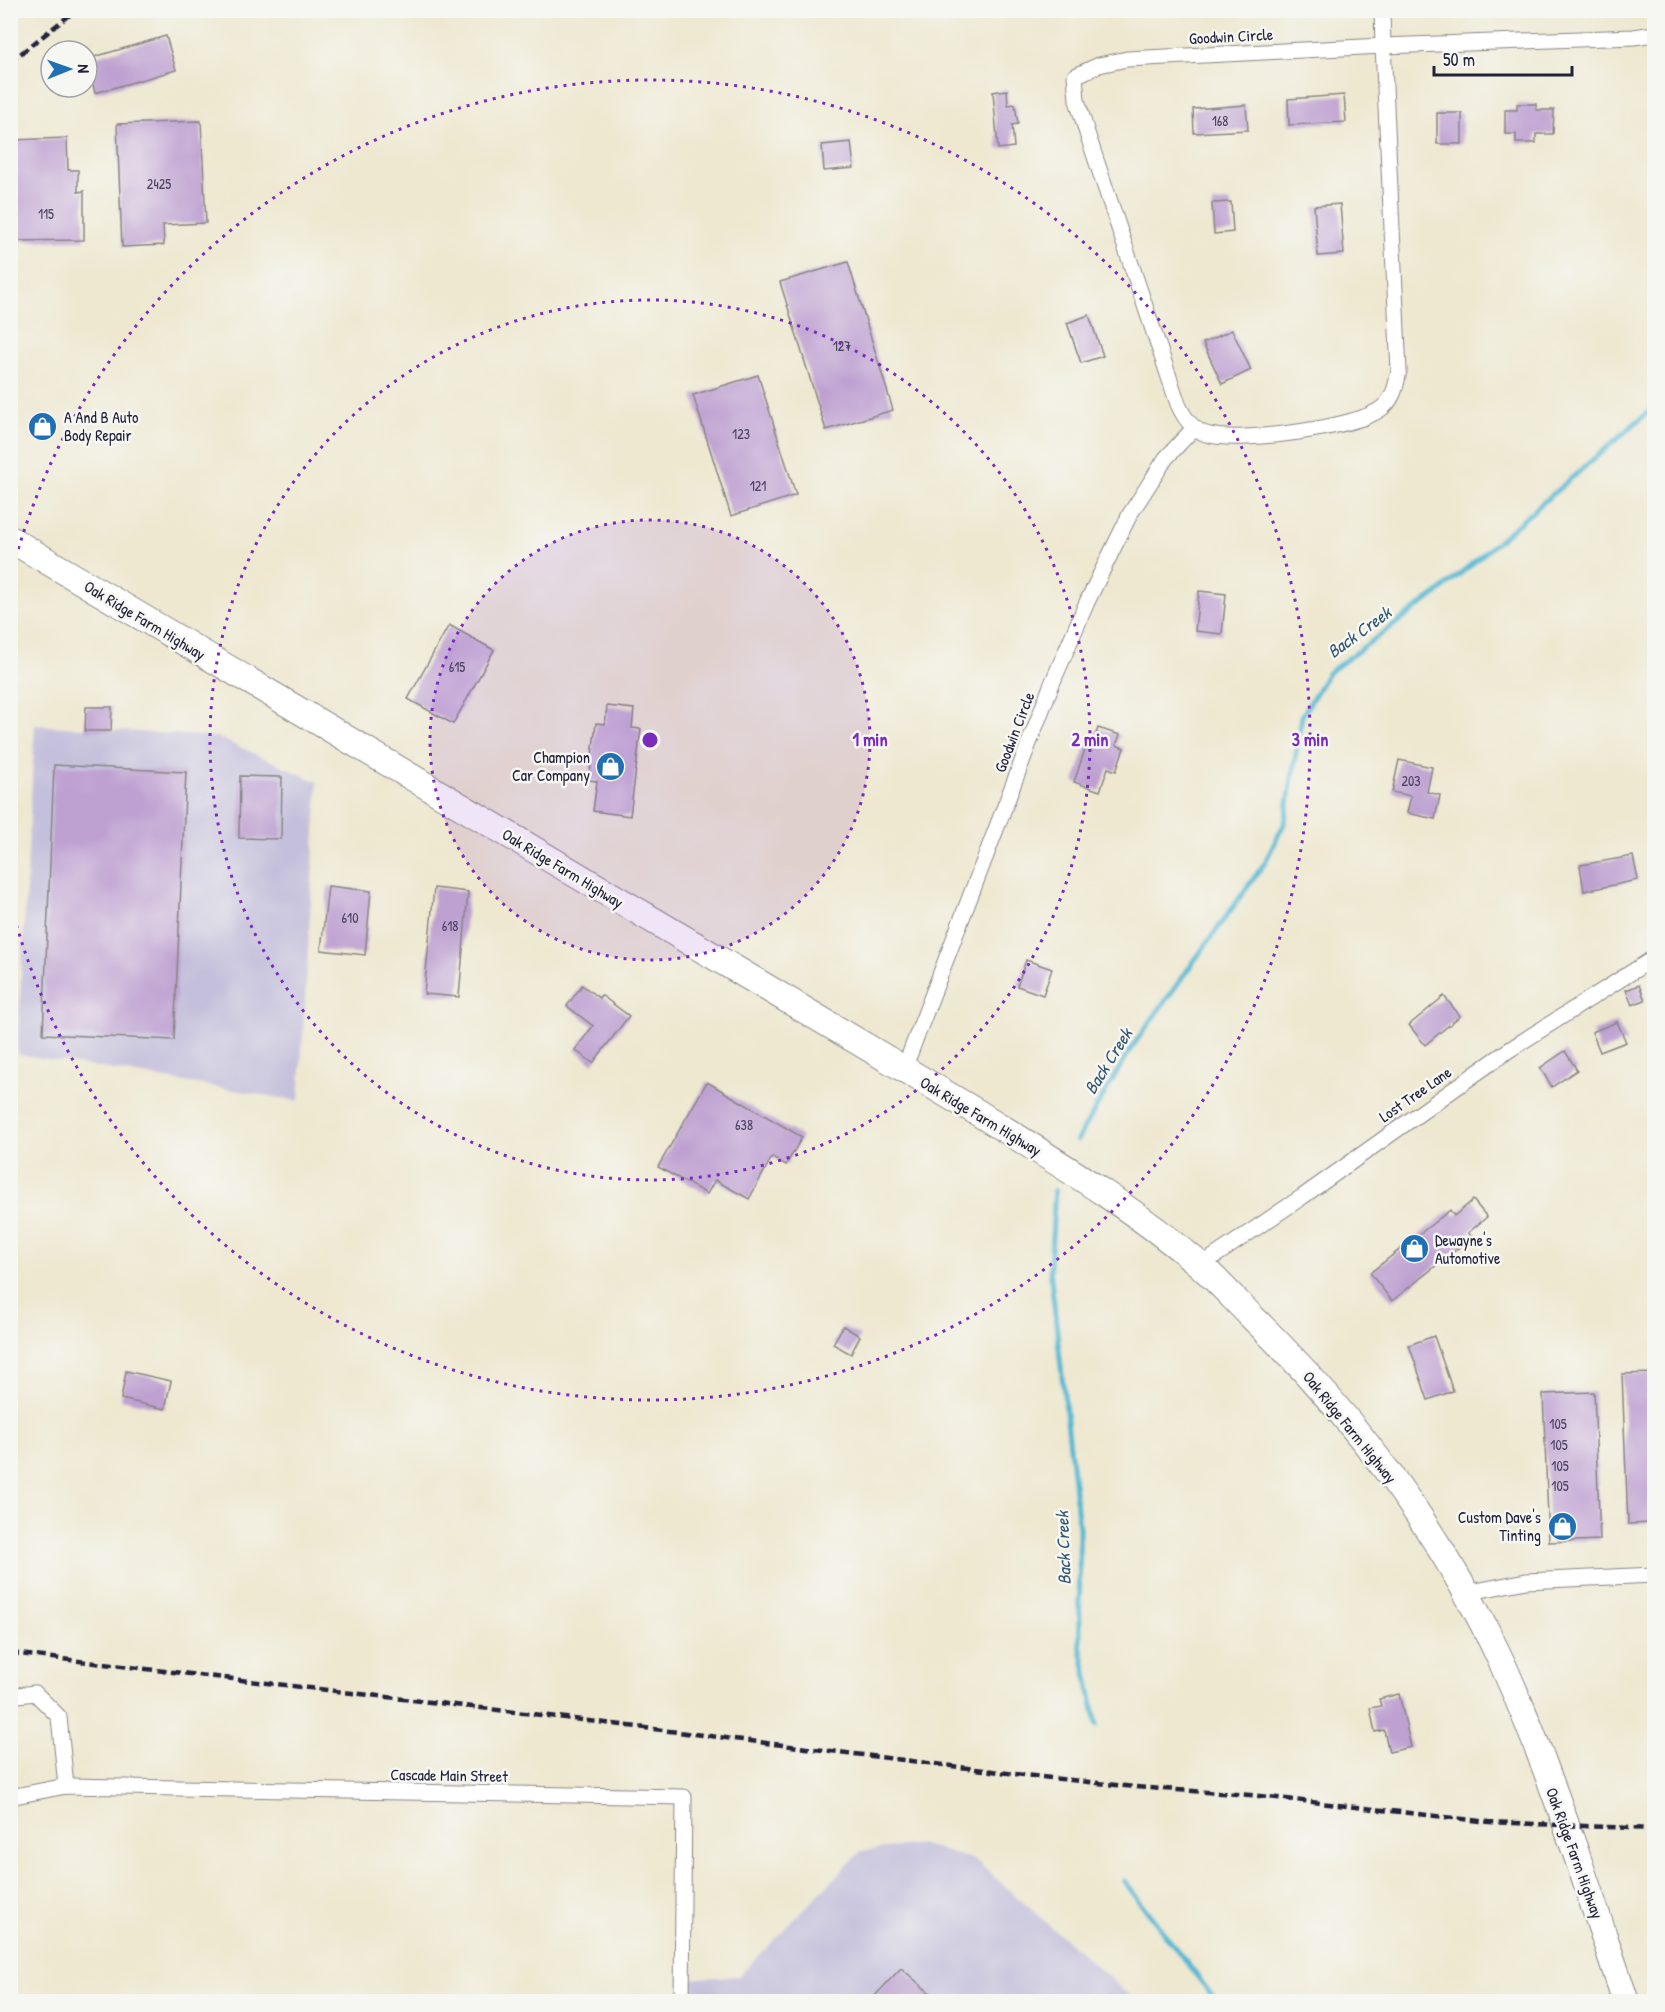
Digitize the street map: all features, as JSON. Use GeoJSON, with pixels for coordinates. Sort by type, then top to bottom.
{"type":"FeatureCollection","features":[{"type":"Feature","properties":{"kind":"main road","name":"Oak Ridge Farm Highway"},"geometry":{"type":"LineString","coordinates":[[10,539],[980,1113],[1096,1188],[1200,1266],[1275,1339],[1329,1398],[1387,1468],[1466,1593],[1503,1664],[1531,1733],[1566,1826],[1626,2001]]}},
{"type":"Feature","properties":{"kind":"street"},"geometry":{"type":"LineString","coordinates":[[1194,428],[1208,435],[1224,437],[1298,433],[1364,418],[1383,408],[1395,392],[1399,371],[1382,10]]}},
{"type":"Feature","properties":{"kind":"street"},"geometry":{"type":"LineString","coordinates":[[1383,46],[1634,37],[1654,34]]}},
{"type":"Feature","properties":{"kind":"street","name":"Goodwin Circle"},"geometry":{"type":"LineString","coordinates":[[904,1070],[1051,686],[1087,602],[1130,514],[1166,458],[1194,428],[1184,417],[1178,404],[1087,133],[1077,100],[1075,76],[1099,65],[1127,59],[1383,46]]}},
{"type":"Feature","properties":{"kind":"street","name":"Lost Tree Lane"},"geometry":{"type":"LineString","coordinates":[[1200,1266],[1302,1197],[1509,1050],[1654,958]]}},
{"type":"Feature","properties":{"kind":"street"},"geometry":{"type":"LineString","coordinates":[[1466,1593],[1526,1581],[1654,1575]]}},
{"type":"Feature","properties":{"kind":"street"},"geometry":{"type":"LineString","coordinates":[[10,1696],[35,1693],[59,1717],[66,1786]]}},
{"type":"Feature","properties":{"kind":"street","name":"Cascade Main Street"},"geometry":{"type":"LineString","coordinates":[[10,1797],[66,1786],[684,1797],[682,2001]]}},
{"type":"Feature","properties":{"kind":"shaded area"},"geometry":{"type":"Polygon","coordinates":[[[35,725],[217,737],[318,782],[299,1101],[17,1054],[35,725]]]}},
{"type":"Feature","properties":{"kind":"shaded area"},"geometry":{"type":"Polygon","coordinates":[[[920,1844],[975,1860],[1136,2001],[682,2002],[682,1979],[739,1976],[861,1851],[920,1844]]]}},
{"type":"Feature","properties":{"kind":"building"},"geometry":{"type":"Polygon","coordinates":[[[166,36],[176,70],[99,92],[99,56],[166,36]]]}},
{"type":"Feature","properties":{"kind":"building"},"geometry":{"type":"Polygon","coordinates":[[[1007,90],[1008,105],[1015,104],[1018,124],[1012,125],[1014,147],[998,149],[993,92],[1007,90]]]}},
{"type":"Feature","properties":{"kind":"building"},"geometry":{"type":"Polygon","coordinates":[[[1344,95],[1346,122],[1289,125],[1288,99],[1344,95]]]}},
{"type":"Feature","properties":{"kind":"building"},"geometry":{"type":"Polygon","coordinates":[[[1517,104],[1536,104],[1536,110],[1554,110],[1553,134],[1536,134],[1536,143],[1516,143],[1516,134],[1505,134],[1505,110],[1517,110],[1517,104]]]}},
{"type":"Feature","properties":{"kind":"building"},"geometry":{"type":"Polygon","coordinates":[[[1246,105],[1248,130],[1194,133],[1193,109],[1246,105]]]}},
{"type":"Feature","properties":{"kind":"building"},"geometry":{"type":"Polygon","coordinates":[[[1437,113],[1462,113],[1462,144],[1437,144],[1437,113]]]}},
{"type":"Feature","properties":{"kind":"building"},"geometry":{"type":"Polygon","coordinates":[[[201,121],[206,223],[163,225],[164,245],[122,247],[117,124],[201,121]]]}},
{"type":"Feature","properties":{"kind":"building"},"geometry":{"type":"Polygon","coordinates":[[[67,138],[68,170],[78,170],[78,192],[84,191],[84,240],[12,241],[13,140],[67,138]]]}},
{"type":"Feature","properties":{"kind":"building"},"geometry":{"type":"Polygon","coordinates":[[[851,142],[854,168],[824,171],[822,145],[851,142]]]}},
{"type":"Feature","properties":{"kind":"building"},"geometry":{"type":"Polygon","coordinates":[[[1231,202],[1233,232],[1214,234],[1212,203],[1231,202]]]}},
{"type":"Feature","properties":{"kind":"building"},"geometry":{"type":"Polygon","coordinates":[[[1340,204],[1344,254],[1318,256],[1314,206],[1340,204]]]}},
{"type":"Feature","properties":{"kind":"building"},"geometry":{"type":"Polygon","coordinates":[[[848,262],[893,410],[826,430],[780,282],[848,262]]]}},
{"type":"Feature","properties":{"kind":"building"},"geometry":{"type":"Polygon","coordinates":[[[1089,315],[1103,356],[1081,363],[1067,323],[1089,315]]]}},
{"type":"Feature","properties":{"kind":"building"},"geometry":{"type":"Polygon","coordinates":[[[1232,330],[1251,370],[1222,384],[1203,343],[1232,330]]]}},
{"type":"Feature","properties":{"kind":"building"},"geometry":{"type":"Polygon","coordinates":[[[758,375],[796,495],[731,516],[693,395],[758,375]]]}},
{"type":"Feature","properties":{"kind":"building"},"geometry":{"type":"Polygon","coordinates":[[[1199,591],[1226,594],[1222,634],[1195,631],[1199,591]]]}},
{"type":"Feature","properties":{"kind":"building"},"geometry":{"type":"Polygon","coordinates":[[[449,625],[494,650],[453,724],[408,699],[449,625]]]}},
{"type":"Feature","properties":{"kind":"building"},"geometry":{"type":"Polygon","coordinates":[[[607,706],[634,709],[632,728],[641,729],[630,816],[593,811],[597,781],[589,780],[596,723],[605,724],[607,706]]]}},
{"type":"Feature","properties":{"kind":"building"},"geometry":{"type":"Polygon","coordinates":[[[86,707],[112,707],[111,731],[85,731],[86,707]]]}},
{"type":"Feature","properties":{"kind":"building"},"geometry":{"type":"Polygon","coordinates":[[[1098,728],[1120,735],[1116,745],[1124,748],[1116,771],[1108,768],[1100,791],[1074,782],[1088,741],[1093,743],[1098,728]]]}},
{"type":"Feature","properties":{"kind":"building"},"geometry":{"type":"Polygon","coordinates":[[[1399,760],[1432,767],[1427,792],[1440,795],[1435,819],[1407,813],[1411,796],[1392,792],[1399,760]]]}},
{"type":"Feature","properties":{"kind":"building"},"geometry":{"type":"Polygon","coordinates":[[[54,765],[186,772],[174,1040],[43,1034],[54,765]]]}},
{"type":"Feature","properties":{"kind":"building"},"geometry":{"type":"Polygon","coordinates":[[[240,776],[282,777],[281,839],[239,838],[240,776]]]}},
{"type":"Feature","properties":{"kind":"building"},"geometry":{"type":"Polygon","coordinates":[[[1633,856],[1638,880],[1584,891],[1580,865],[1633,856]]]}},
{"type":"Feature","properties":{"kind":"building"},"geometry":{"type":"Polygon","coordinates":[[[328,886],[371,891],[365,955],[321,950],[328,886]]]}},
{"type":"Feature","properties":{"kind":"building"},"geometry":{"type":"Polygon","coordinates":[[[434,888],[468,892],[459,997],[424,994],[434,888]]]}},
{"type":"Feature","properties":{"kind":"building"},"geometry":{"type":"Polygon","coordinates":[[[1026,960],[1052,969],[1043,995],[1017,986],[1026,960]]]}},
{"type":"Feature","properties":{"kind":"building"},"geometry":{"type":"Polygon","coordinates":[[[582,985],[599,998],[601,995],[629,1016],[593,1063],[575,1050],[593,1026],[567,1006],[582,985]]]}},
{"type":"Feature","properties":{"kind":"building"},"geometry":{"type":"Polygon","coordinates":[[[1639,985],[1645,1000],[1632,1005],[1626,990],[1639,985]]]}},
{"type":"Feature","properties":{"kind":"building"},"geometry":{"type":"Polygon","coordinates":[[[1444,996],[1460,1016],[1425,1045],[1409,1025],[1444,996]]]}},
{"type":"Feature","properties":{"kind":"building"},"geometry":{"type":"Polygon","coordinates":[[[1617,1022],[1626,1042],[1600,1052],[1592,1032],[1617,1022]]]}},
{"type":"Feature","properties":{"kind":"building"},"geometry":{"type":"Polygon","coordinates":[[[1565,1051],[1577,1070],[1552,1087],[1540,1068],[1565,1051]]]}},
{"type":"Feature","properties":{"kind":"building"},"geometry":{"type":"Polygon","coordinates":[[[707,1082],[802,1137],[786,1165],[772,1157],[749,1199],[715,1180],[707,1194],[658,1167],[707,1082]]]}},
{"type":"Feature","properties":{"kind":"building"},"geometry":{"type":"Polygon","coordinates":[[[1473,1200],[1487,1217],[1468,1233],[1472,1237],[1392,1301],[1370,1273],[1450,1210],[1454,1216],[1473,1200]]]}},
{"type":"Feature","properties":{"kind":"building"},"geometry":{"type":"Polygon","coordinates":[[[843,1326],[860,1336],[851,1354],[833,1344],[843,1326]]]}},
{"type":"Feature","properties":{"kind":"building"},"geometry":{"type":"Polygon","coordinates":[[[1434,1336],[1453,1391],[1428,1400],[1409,1345],[1434,1336]]]}},
{"type":"Feature","properties":{"kind":"building"},"geometry":{"type":"Polygon","coordinates":[[[126,1371],[171,1381],[165,1409],[121,1399],[126,1371]]]}},
{"type":"Feature","properties":{"kind":"building"},"geometry":{"type":"Polygon","coordinates":[[[1654,1373],[1654,1523],[1628,1524],[1622,1374],[1654,1373]]]}},
{"type":"Feature","properties":{"kind":"building"},"geometry":{"type":"Polygon","coordinates":[[[1594,1392],[1600,1540],[1549,1542],[1543,1394],[1594,1392]]]}},
{"type":"Feature","properties":{"kind":"building"},"geometry":{"type":"Polygon","coordinates":[[[1399,1694],[1411,1747],[1389,1752],[1384,1730],[1375,1732],[1370,1708],[1381,1706],[1379,1699],[1399,1694]]]}},
{"type":"Feature","properties":{"kind":"building"},"geometry":{"type":"Polygon","coordinates":[[[901,1968],[939,2001],[870,2001],[901,1968]]]}},
{"type":"Feature","properties":{"kind":"waterway","name":"Back Creek"},"geometry":{"type":"LineString","coordinates":[[1077,1140],[1132,1047],[1264,864],[1285,822],[1302,716],[1328,673],[1439,592],[1654,407]]}},
{"type":"Feature","properties":{"kind":"waterway","name":"Back Creek"},"geometry":{"type":"LineString","coordinates":[[1055,1190],[1050,1269],[1079,1527],[1080,1644],[1097,1725]]}},
{"type":"Feature","properties":{"kind":"waterway","name":"Back Creek"},"geometry":{"type":"LineString","coordinates":[[1124,1881],[1217,2002]]}},
{"type":"Feature","properties":{"kind":"railway"},"geometry":{"type":"LineString","coordinates":[[10,62],[76,10]]}},
{"type":"Feature","properties":{"kind":"railway"},"geometry":{"type":"LineString","coordinates":[[10,1653],[1135,1787],[1250,1795],[1489,1822],[1654,1829]]}},
{"type":"Feature","properties":{"kind":"place","name":"A And B Auto Body Repair"},"geometry":{"type":"Point","coordinates":[43,426]}},
{"type":"Feature","properties":{"kind":"place","name":"Champion Car Company"},"geometry":{"type":"Point","coordinates":[611,766]}},
{"type":"Feature","properties":{"kind":"place","name":"Dewayne's Automotive"},"geometry":{"type":"Point","coordinates":[1414,1249]}},
{"type":"Feature","properties":{"kind":"place","name":"Custom Dave's Tinting"},"geometry":{"type":"Point","coordinates":[1562,1526]}}]}
